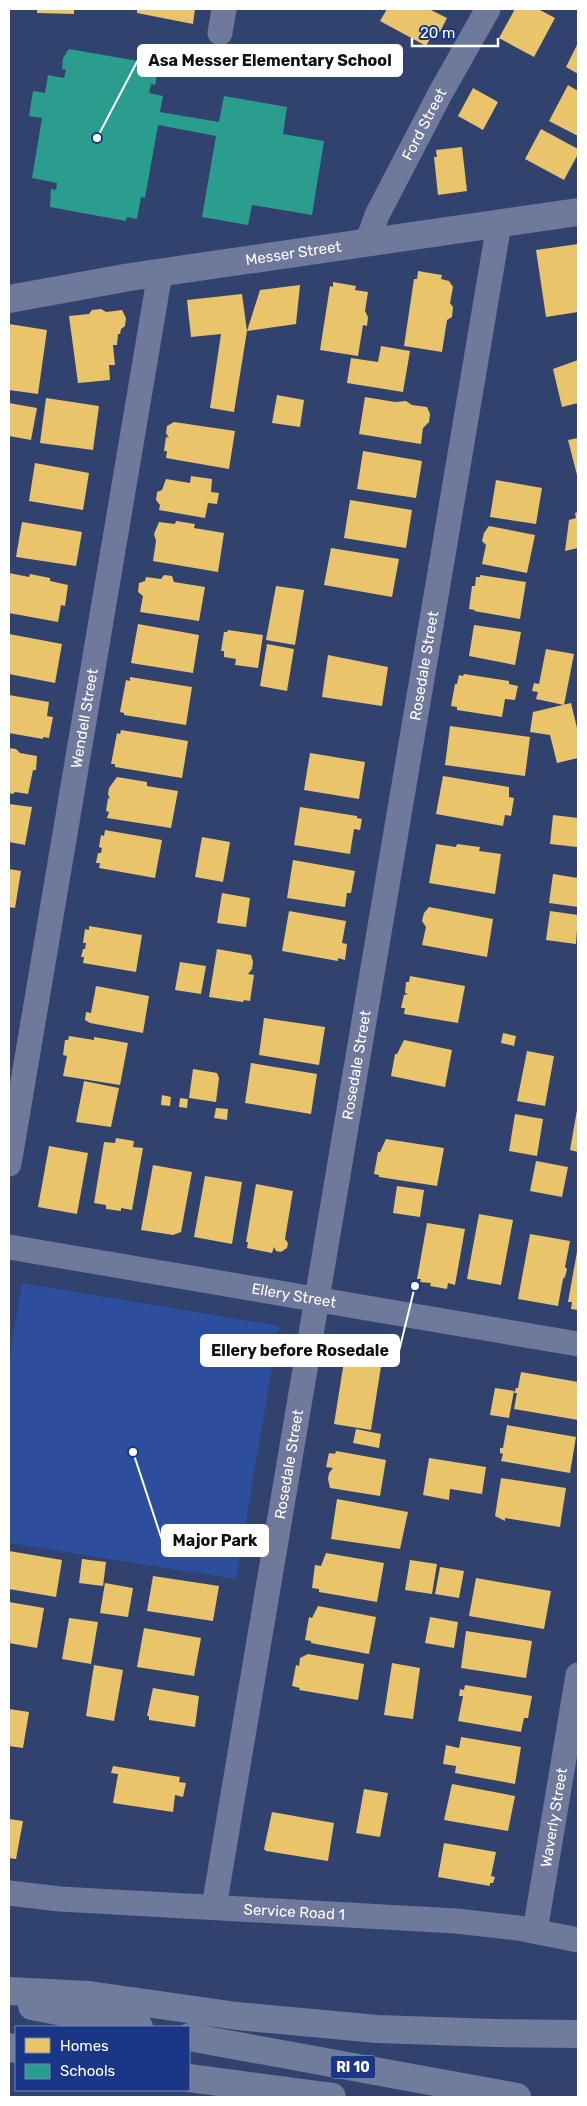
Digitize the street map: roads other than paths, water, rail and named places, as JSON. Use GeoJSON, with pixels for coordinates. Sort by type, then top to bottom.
{"type":"FeatureCollection","features":[{"type":"Feature","properties":{"kind":"highway"},"geometry":{"type":"LineString","coordinates":[[9,1991],[89,1995],[236,2016],[377,2029],[578,2034]]}},
{"type":"Feature","properties":{"kind":"highway"},"geometry":{"type":"LineString","coordinates":[[9,2000],[134,2026]]}},
{"type":"Feature","properties":{"kind":"highway","name":"RI 10"},"geometry":{"type":"LineString","coordinates":[[190,2037],[517,2097]]}},
{"type":"Feature","properties":{"kind":"highway"},"geometry":{"type":"LineString","coordinates":[[190,2078],[332,2097]]}},
{"type":"Feature","properties":{"kind":"street"},"geometry":{"type":"LineString","coordinates":[[220,33],[224,9]]}},
{"type":"Feature","properties":{"kind":"street","name":"Ford Street"},"geometry":{"type":"LineString","coordinates":[[367,243],[378,215],[414,144],[488,9]]}},
{"type":"Feature","properties":{"kind":"street","name":"Messer Street"},"geometry":{"type":"LineString","coordinates":[[9,299],[160,273],[578,212]]}},
{"type":"Feature","properties":{"kind":"street","name":"Rosedale Street"},"geometry":{"type":"LineString","coordinates":[[214,1907],[499,224]]}},
{"type":"Feature","properties":{"kind":"street","name":"Wendell Street"},"geometry":{"type":"LineString","coordinates":[[9,1164],[160,273]]}},
{"type":"Feature","properties":{"kind":"street","name":"Ellery Street"},"geometry":{"type":"LineString","coordinates":[[9,1247],[578,1344]]}},
{"type":"Feature","properties":{"kind":"street","name":"Waverly Street"},"geometry":{"type":"LineString","coordinates":[[535,1931],[578,1676]]}},
{"type":"Feature","properties":{"kind":"street","name":"Service Road 1"},"geometry":{"type":"LineString","coordinates":[[9,1892],[60,1898],[456,1921],[535,1931],[578,1940]]}},
{"type":"Feature","properties":{"kind":"place","name":"Asa Messer Elementary School"},"geometry":{"type":"Point","coordinates":[97,138]}},
{"type":"Feature","properties":{"kind":"place","name":"Ellery before Rosedale"},"geometry":{"type":"Point","coordinates":[415,1286]}},
{"type":"Feature","properties":{"kind":"place","name":"Major Park"},"geometry":{"type":"Point","coordinates":[133,1452]}}]}
